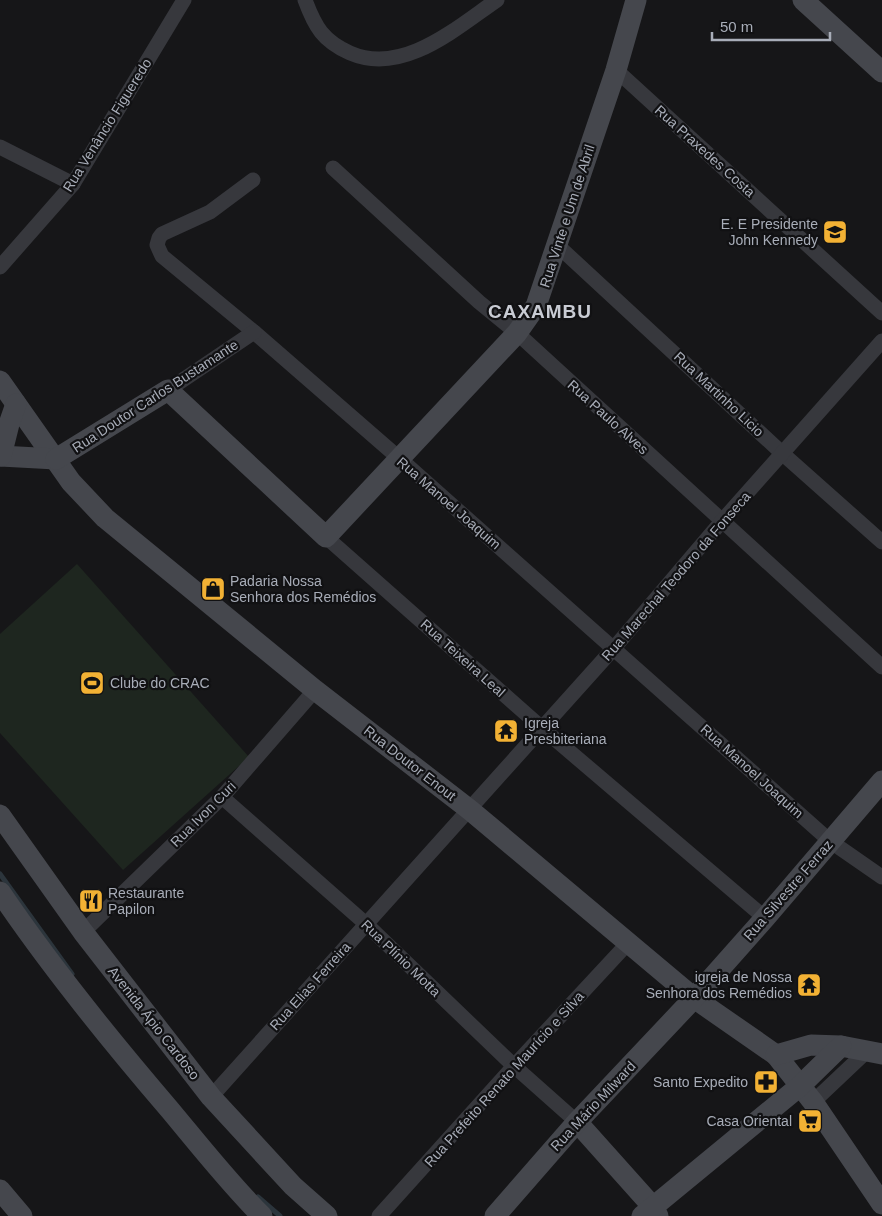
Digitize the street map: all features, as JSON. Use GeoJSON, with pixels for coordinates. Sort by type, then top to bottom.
{"type":"FeatureCollection","features":[{"type":"Feature","properties":{"kind":"street","name":"Rua Venâncio Figueredo"},"geometry":{"type":"LineString","coordinates":[[0,266],[73,184],[184,0]]}},
{"type":"Feature","properties":{"kind":"street"},"geometry":{"type":"LineString","coordinates":[[305,0],[318,29],[328,41],[359,57],[381,59],[396,58],[446,36],[495,0]]}},
{"type":"Feature","properties":{"kind":"street","name":"Rua Vinte e Um de Abril"},"geometry":{"type":"LineString","coordinates":[[326,537],[517,333],[536,306],[616,70],[636,0]]}},
{"type":"Feature","properties":{"kind":"street"},"geometry":{"type":"LineString","coordinates":[[803,0],[882,72]]}},
{"type":"Feature","properties":{"kind":"street","name":"Rua Praxedes Costa"},"geometry":{"type":"LineString","coordinates":[[616,70],[882,313]]}},
{"type":"Feature","properties":{"kind":"street"},"geometry":{"type":"LineString","coordinates":[[0,147],[73,184]]}},
{"type":"Feature","properties":{"kind":"street","name":"Rua Paulo Alves"},"geometry":{"type":"LineString","coordinates":[[333,168],[479,302],[517,333],[882,667]]}},
{"type":"Feature","properties":{"kind":"street","name":"Rua Manoel Joaquim"},"geometry":{"type":"LineString","coordinates":[[253,180],[210,212],[162,234],[157,245],[162,256],[254,332],[400,459],[830,841],[882,877]]}},
{"type":"Feature","properties":{"kind":"street","name":"Rua Martinho Licio"},"geometry":{"type":"LineString","coordinates":[[557,245],[783,454],[882,542]]}},
{"type":"Feature","properties":{"kind":"street","name":"Rua Doutor Carlos Bustamante"},"geometry":{"type":"LineString","coordinates":[[56,459],[168,390],[254,332]]}},
{"type":"Feature","properties":{"kind":"street","name":"Rua Marechal Teodoro da Fonseca"},"geometry":{"type":"LineString","coordinates":[[470,810],[614,648],[722,520],[882,341]]}},
{"type":"Feature","properties":{"kind":"street","name":"Rua Teixeira Leal"},"geometry":{"type":"LineString","coordinates":[[168,390],[326,537],[542,728],[765,918]]}},
{"type":"Feature","properties":{"kind":"street"},"geometry":{"type":"LineString","coordinates":[[3,455],[9,424],[6,392]]}},
{"type":"Feature","properties":{"kind":"street","name":"Rua Doutor Enout"},"geometry":{"type":"LineString","coordinates":[[6,392],[34,428],[71,482],[104,518],[316,690],[470,810],[694,998],[776,1055],[813,1102],[882,1204]]}},
{"type":"Feature","properties":{"kind":"street"},"geometry":{"type":"LineString","coordinates":[[3,455],[34,428]]}},
{"type":"Feature","properties":{"kind":"street"},"geometry":{"type":"LineString","coordinates":[[3,455],[56,459]]}},
{"type":"Feature","properties":{"kind":"street","name":"Rua Ivon Curi"},"geometry":{"type":"LineString","coordinates":[[83,932],[222,797],[316,690]]}},
{"type":"Feature","properties":{"kind":"street","name":"Rua Silvestre Ferraz"},"geometry":{"type":"LineString","coordinates":[[694,998],[882,781]]}},
{"type":"Feature","properties":{"kind":"street","name":"Rua Plínio Motta"},"geometry":{"type":"LineString","coordinates":[[222,797],[366,924],[514,1066],[577,1122]]}},
{"type":"Feature","properties":{"kind":"street","name":"Rua Elias Ferreira"},"geometry":{"type":"LineString","coordinates":[[211,1097],[470,810]]}},
{"type":"Feature","properties":{"kind":"street","name":"Avenida Ápio Cardoso"},"geometry":{"type":"LineString","coordinates":[[0,815],[83,932],[211,1097],[294,1186],[327,1216]]}},
{"type":"Feature","properties":{"kind":"street"},"geometry":{"type":"LineString","coordinates":[[0,892],[63,981],[204,1152],[262,1216]]}},
{"type":"Feature","properties":{"kind":"street","name":"Rua Prefeito Renato Maurício e Silva"},"geometry":{"type":"LineString","coordinates":[[379,1216],[629,942]]}},
{"type":"Feature","properties":{"kind":"street","name":"Rua Mário Milward"},"geometry":{"type":"LineString","coordinates":[[495,1216],[577,1122],[694,998]]}},
{"type":"Feature","properties":{"kind":"street"},"geometry":{"type":"LineString","coordinates":[[776,1055],[811,1045],[841,1046],[875,1052]]}},
{"type":"Feature","properties":{"kind":"street"},"geometry":{"type":"LineString","coordinates":[[577,1122],[651,1213],[800,1086],[841,1046]]}},
{"type":"Feature","properties":{"kind":"street"},"geometry":{"type":"LineString","coordinates":[[813,1102],[875,1052]]}},
{"type":"Feature","properties":{"kind":"street"},"geometry":{"type":"LineString","coordinates":[[0,1190],[22,1216]]}},
{"type":"Feature","properties":{"kind":"shaded area","name":"Clube do CRAC"},"geometry":{"type":"Polygon","coordinates":[[[77,564],[249,757],[123,870],[0,733],[0,634],[77,564]]]}},
{"type":"Feature","properties":{"kind":"waterway"},"geometry":{"type":"LineString","coordinates":[[0,874],[72,974]]}},
{"type":"Feature","properties":{"kind":"waterway"},"geometry":{"type":"LineString","coordinates":[[258,1197],[280,1216]]}},
{"type":"Feature","properties":{"kind":"place","name":"E. E Presidente John Kennedy"},"geometry":{"type":"Point","coordinates":[835,232]}},
{"type":"Feature","properties":{"kind":"place","name":"Padaria Nossa Senhora dos Remédios"},"geometry":{"type":"Point","coordinates":[213,589]}},
{"type":"Feature","properties":{"kind":"place","name":"Clube do CRAC"},"geometry":{"type":"Point","coordinates":[92,683]}},
{"type":"Feature","properties":{"kind":"place","name":"Igreja Presbiteriana"},"geometry":{"type":"Point","coordinates":[506,731]}},
{"type":"Feature","properties":{"kind":"place","name":"Restaurante Papilon"},"geometry":{"type":"Point","coordinates":[91,901]}},
{"type":"Feature","properties":{"kind":"place","name":"igreja de Nossa Senhora dos Remédios"},"geometry":{"type":"Point","coordinates":[809,985]}},
{"type":"Feature","properties":{"kind":"place","name":"Santo Expedito"},"geometry":{"type":"Point","coordinates":[766,1082]}},
{"type":"Feature","properties":{"kind":"place","name":"Casa Oriental"},"geometry":{"type":"Point","coordinates":[810,1121]}},
{"type":"Feature","properties":{"kind":"district","name":"CAXAMBU"},"geometry":{"type":"Point","coordinates":[540,311]}}]}
